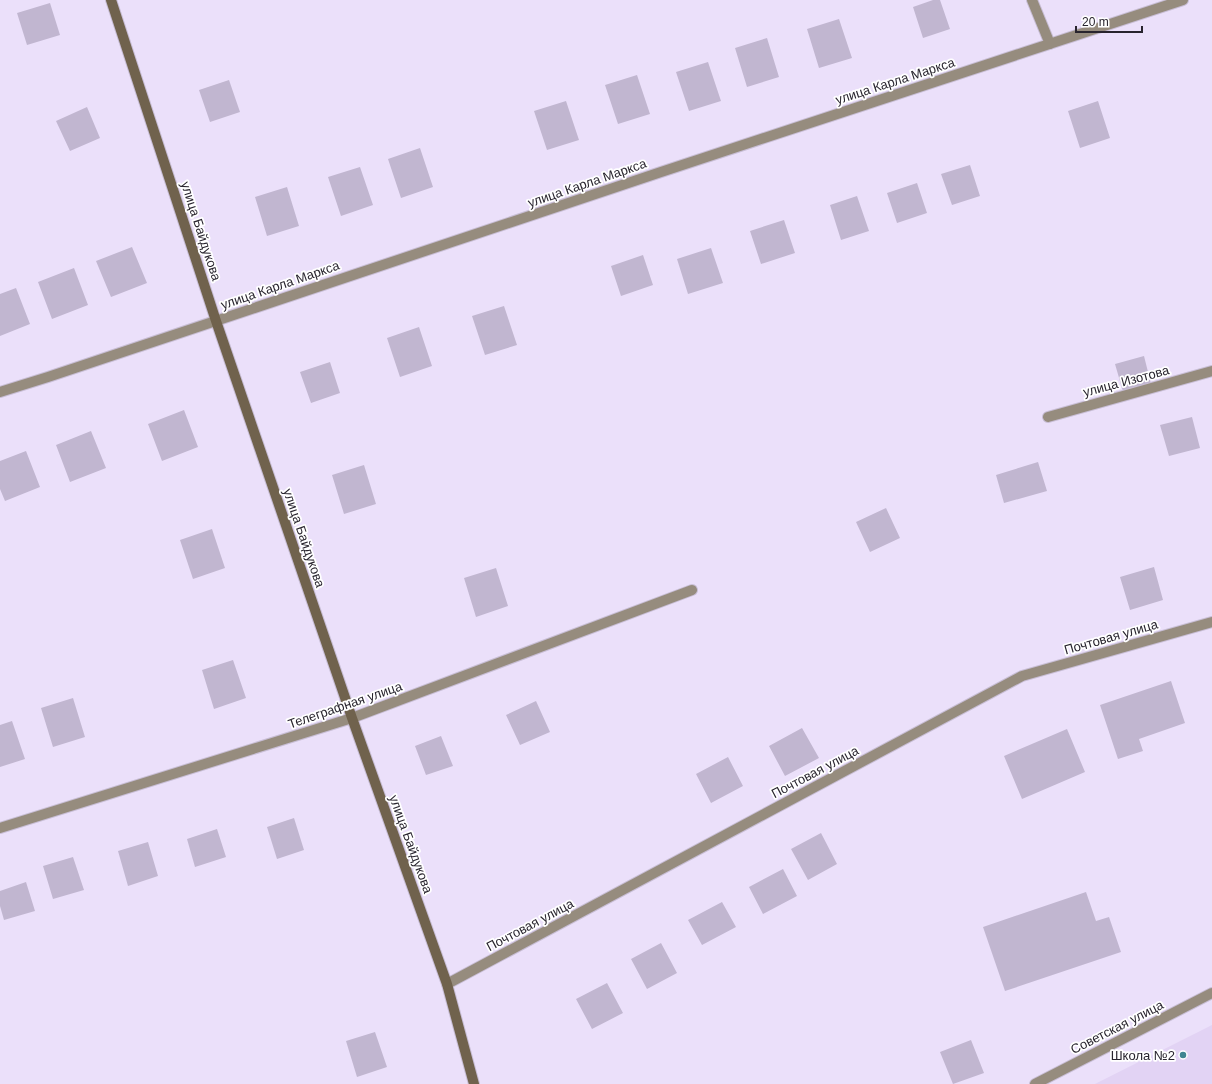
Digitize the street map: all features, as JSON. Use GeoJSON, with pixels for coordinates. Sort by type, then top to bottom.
{"type":"FeatureCollection","features":[{"type":"Feature","properties":{"kind":"street","name":"улица Байдукова"},"geometry":{"type":"LineString","coordinates":[[111,0],[216,320],[352,718],[447,984],[474,1084]]}},
{"type":"Feature","properties":{"kind":"street"},"geometry":{"type":"LineString","coordinates":[[1032,0],[1050,44]]}},
{"type":"Feature","properties":{"kind":"street","name":"улица Карла Маркса"},"geometry":{"type":"LineString","coordinates":[[0,392],[1183,0]]}},
{"type":"Feature","properties":{"kind":"street","name":"улица Изотова"},"geometry":{"type":"LineString","coordinates":[[1048,417],[1212,371]]}},
{"type":"Feature","properties":{"kind":"street","name":"Телеграфная улица"},"geometry":{"type":"LineString","coordinates":[[0,828],[352,718],[692,590]]}},
{"type":"Feature","properties":{"kind":"street","name":"Почтовая улица"},"geometry":{"type":"LineString","coordinates":[[447,984],[1022,676],[1212,622]]}},
{"type":"Feature","properties":{"kind":"street","name":"Советская улица"},"geometry":{"type":"LineString","coordinates":[[1035,1084],[1212,993]]}},
{"type":"Feature","properties":{"kind":"shaded area","name":"Школа №2"},"geometry":{"type":"Polygon","coordinates":[[[1212,1025],[1212,1084],[1095,1084],[1212,1025]]]}},
{"type":"Feature","properties":{"kind":"building"},"geometry":{"type":"Polygon","coordinates":[[[933,0],[940,0],[950,29],[923,38],[913,7],[933,0]]]}},
{"type":"Feature","properties":{"kind":"building"},"geometry":{"type":"Polygon","coordinates":[[[50,3],[60,35],[27,45],[17,13],[50,3]]]}},
{"type":"Feature","properties":{"kind":"building"},"geometry":{"type":"Polygon","coordinates":[[[839,19],[852,58],[819,68],[807,29],[839,19]]]}},
{"type":"Feature","properties":{"kind":"building"},"geometry":{"type":"Polygon","coordinates":[[[767,38],[779,77],[747,87],[735,48],[767,38]]]}},
{"type":"Feature","properties":{"kind":"building"},"geometry":{"type":"Polygon","coordinates":[[[708,62],[721,101],[689,111],[676,72],[708,62]]]}},
{"type":"Feature","properties":{"kind":"building"},"geometry":{"type":"Polygon","coordinates":[[[637,75],[650,114],[618,124],[605,85],[637,75]]]}},
{"type":"Feature","properties":{"kind":"building"},"geometry":{"type":"Polygon","coordinates":[[[229,80],[240,112],[210,122],[199,90],[229,80]]]}},
{"type":"Feature","properties":{"kind":"building"},"geometry":{"type":"Polygon","coordinates":[[[566,101],[579,140],[547,150],[534,111],[566,101]]]}},
{"type":"Feature","properties":{"kind":"building"},"geometry":{"type":"Polygon","coordinates":[[[1098,101],[1110,138],[1080,148],[1068,111],[1098,101]]]}},
{"type":"Feature","properties":{"kind":"building"},"geometry":{"type":"Polygon","coordinates":[[[87,107],[100,138],[70,151],[56,121],[87,107]]]}},
{"type":"Feature","properties":{"kind":"building"},"geometry":{"type":"Polygon","coordinates":[[[420,148],[433,187],[401,198],[388,159],[420,148]]]}},
{"type":"Feature","properties":{"kind":"building"},"geometry":{"type":"Polygon","coordinates":[[[970,165],[980,196],[952,205],[941,174],[970,165]]]}},
{"type":"Feature","properties":{"kind":"building"},"geometry":{"type":"Polygon","coordinates":[[[360,167],[373,205],[341,216],[328,177],[360,167]]]}},
{"type":"Feature","properties":{"kind":"building"},"geometry":{"type":"Polygon","coordinates":[[[917,183],[927,213],[897,223],[887,193],[917,183]]]}},
{"type":"Feature","properties":{"kind":"building"},"geometry":{"type":"Polygon","coordinates":[[[287,187],[299,226],[267,236],[255,197],[287,187]]]}},
{"type":"Feature","properties":{"kind":"building"},"geometry":{"type":"Polygon","coordinates":[[[857,196],[869,231],[841,240],[830,205],[857,196]]]}},
{"type":"Feature","properties":{"kind":"building"},"geometry":{"type":"Polygon","coordinates":[[[784,220],[795,253],[761,264],[750,231],[784,220]]]}},
{"type":"Feature","properties":{"kind":"building"},"geometry":{"type":"Polygon","coordinates":[[[132,247],[147,283],[111,297],[96,261],[132,247]]]}},
{"type":"Feature","properties":{"kind":"building"},"geometry":{"type":"Polygon","coordinates":[[[711,248],[723,283],[688,294],[677,259],[711,248]]]}},
{"type":"Feature","properties":{"kind":"building"},"geometry":{"type":"Polygon","coordinates":[[[643,255],[653,285],[621,296],[611,266],[643,255]]]}},
{"type":"Feature","properties":{"kind":"building"},"geometry":{"type":"Polygon","coordinates":[[[74,268],[88,305],[52,319],[38,282],[74,268]]]}},
{"type":"Feature","properties":{"kind":"building"},"geometry":{"type":"Polygon","coordinates":[[[16,288],[30,324],[0,336],[0,294],[16,288]]]}},
{"type":"Feature","properties":{"kind":"building"},"geometry":{"type":"Polygon","coordinates":[[[504,306],[517,345],[485,355],[472,316],[504,306]]]}},
{"type":"Feature","properties":{"kind":"building"},"geometry":{"type":"Polygon","coordinates":[[[419,327],[432,366],[400,377],[387,338],[419,327]]]}},
{"type":"Feature","properties":{"kind":"building"},"geometry":{"type":"Polygon","coordinates":[[[1144,356],[1152,388],[1124,395],[1115,364],[1144,356]]]}},
{"type":"Feature","properties":{"kind":"building"},"geometry":{"type":"Polygon","coordinates":[[[330,362],[340,393],[311,403],[300,372],[330,362]]]}},
{"type":"Feature","properties":{"kind":"building"},"geometry":{"type":"Polygon","coordinates":[[[184,410],[198,447],[162,461],[148,424],[184,410]]]}},
{"type":"Feature","properties":{"kind":"building"},"geometry":{"type":"Polygon","coordinates":[[[1192,417],[1200,448],[1169,456],[1160,425],[1192,417]]]}},
{"type":"Feature","properties":{"kind":"building"},"geometry":{"type":"Polygon","coordinates":[[[91,431],[106,468],[70,482],[56,445],[91,431]]]}},
{"type":"Feature","properties":{"kind":"building"},"geometry":{"type":"Polygon","coordinates":[[[26,451],[40,487],[5,501],[0,489],[0,461],[26,451]]]}},
{"type":"Feature","properties":{"kind":"building"},"geometry":{"type":"Polygon","coordinates":[[[1038,462],[1047,491],[1004,503],[996,475],[1038,462]]]}},
{"type":"Feature","properties":{"kind":"building"},"geometry":{"type":"Polygon","coordinates":[[[364,465],[376,504],[344,514],[332,475],[364,465]]]}},
{"type":"Feature","properties":{"kind":"building"},"geometry":{"type":"Polygon","coordinates":[[[886,508],[900,538],[870,552],[856,522],[886,508]]]}},
{"type":"Feature","properties":{"kind":"building"},"geometry":{"type":"Polygon","coordinates":[[[212,529],[225,568],[193,579],[180,540],[212,529]]]}},
{"type":"Feature","properties":{"kind":"building"},"geometry":{"type":"Polygon","coordinates":[[[1154,567],[1163,600],[1130,610],[1120,577],[1154,567]]]}},
{"type":"Feature","properties":{"kind":"building"},"geometry":{"type":"Polygon","coordinates":[[[496,568],[508,606],[476,617],[464,578],[496,568]]]}},
{"type":"Feature","properties":{"kind":"building"},"geometry":{"type":"Polygon","coordinates":[[[233,660],[246,698],[214,709],[202,670],[233,660]]]}},
{"type":"Feature","properties":{"kind":"building"},"geometry":{"type":"Polygon","coordinates":[[[1171,681],[1185,723],[1139,739],[1143,751],[1118,759],[1100,705],[1171,681]]]}},
{"type":"Feature","properties":{"kind":"building"},"geometry":{"type":"Polygon","coordinates":[[[73,698],[85,737],[53,747],[41,708],[73,698]]]}},
{"type":"Feature","properties":{"kind":"building"},"geometry":{"type":"Polygon","coordinates":[[[536,701],[550,732],[520,745],[506,715],[536,701]]]}},
{"type":"Feature","properties":{"kind":"building"},"geometry":{"type":"Polygon","coordinates":[[[12,721],[25,759],[0,767],[0,725],[12,721]]]}},
{"type":"Feature","properties":{"kind":"building"},"geometry":{"type":"Polygon","coordinates":[[[802,728],[819,758],[785,776],[769,746],[802,728]]]}},
{"type":"Feature","properties":{"kind":"building"},"geometry":{"type":"Polygon","coordinates":[[[1067,729],[1085,772],[1022,799],[1004,756],[1067,729]]]}},
{"type":"Feature","properties":{"kind":"building"},"geometry":{"type":"Polygon","coordinates":[[[441,736],[453,766],[426,775],[415,746],[441,736]]]}},
{"type":"Feature","properties":{"kind":"building"},"geometry":{"type":"Polygon","coordinates":[[[728,757],[743,786],[711,803],[696,774],[728,757]]]}},
{"type":"Feature","properties":{"kind":"building"},"geometry":{"type":"Polygon","coordinates":[[[294,818],[304,850],[277,859],[267,827],[294,818]]]}},
{"type":"Feature","properties":{"kind":"building"},"geometry":{"type":"Polygon","coordinates":[[[217,829],[226,857],[195,867],[187,839],[217,829]]]}},
{"type":"Feature","properties":{"kind":"building"},"geometry":{"type":"Polygon","coordinates":[[[821,833],[837,864],[808,880],[791,849],[821,833]]]}},
{"type":"Feature","properties":{"kind":"building"},"geometry":{"type":"Polygon","coordinates":[[[148,842],[158,876],[128,886],[118,851],[148,842]]]}},
{"type":"Feature","properties":{"kind":"building"},"geometry":{"type":"Polygon","coordinates":[[[73,857],[84,890],[53,899],[43,866],[73,857]]]}},
{"type":"Feature","properties":{"kind":"building"},"geometry":{"type":"Polygon","coordinates":[[[783,869],[797,896],[763,914],[749,887],[783,869]]]}},
{"type":"Feature","properties":{"kind":"building"},"geometry":{"type":"Polygon","coordinates":[[[26,882],[35,911],[4,920],[0,906],[0,891],[26,882]]]}},
{"type":"Feature","properties":{"kind":"building"},"geometry":{"type":"Polygon","coordinates":[[[1086,892],[1096,921],[1109,917],[1121,952],[1005,991],[983,927],[1086,892]]]}},
{"type":"Feature","properties":{"kind":"building"},"geometry":{"type":"Polygon","coordinates":[[[722,902],[736,927],[702,945],[688,920],[722,902]]]}},
{"type":"Feature","properties":{"kind":"building"},"geometry":{"type":"Polygon","coordinates":[[[661,943],[677,973],[647,989],[631,959],[661,943]]]}},
{"type":"Feature","properties":{"kind":"building"},"geometry":{"type":"Polygon","coordinates":[[[607,983],[623,1013],[592,1029],[576,999],[607,983]]]}},
{"type":"Feature","properties":{"kind":"building"},"geometry":{"type":"Polygon","coordinates":[[[375,1032],[387,1067],[357,1077],[346,1041],[375,1032]]]}},
{"type":"Feature","properties":{"kind":"building"},"geometry":{"type":"Polygon","coordinates":[[[971,1040],[984,1073],[953,1084],[940,1052],[971,1040]]]}},
{"type":"Feature","properties":{"kind":"place","name":"Школа №2"},"geometry":{"type":"Point","coordinates":[1183,1055]}}]}
